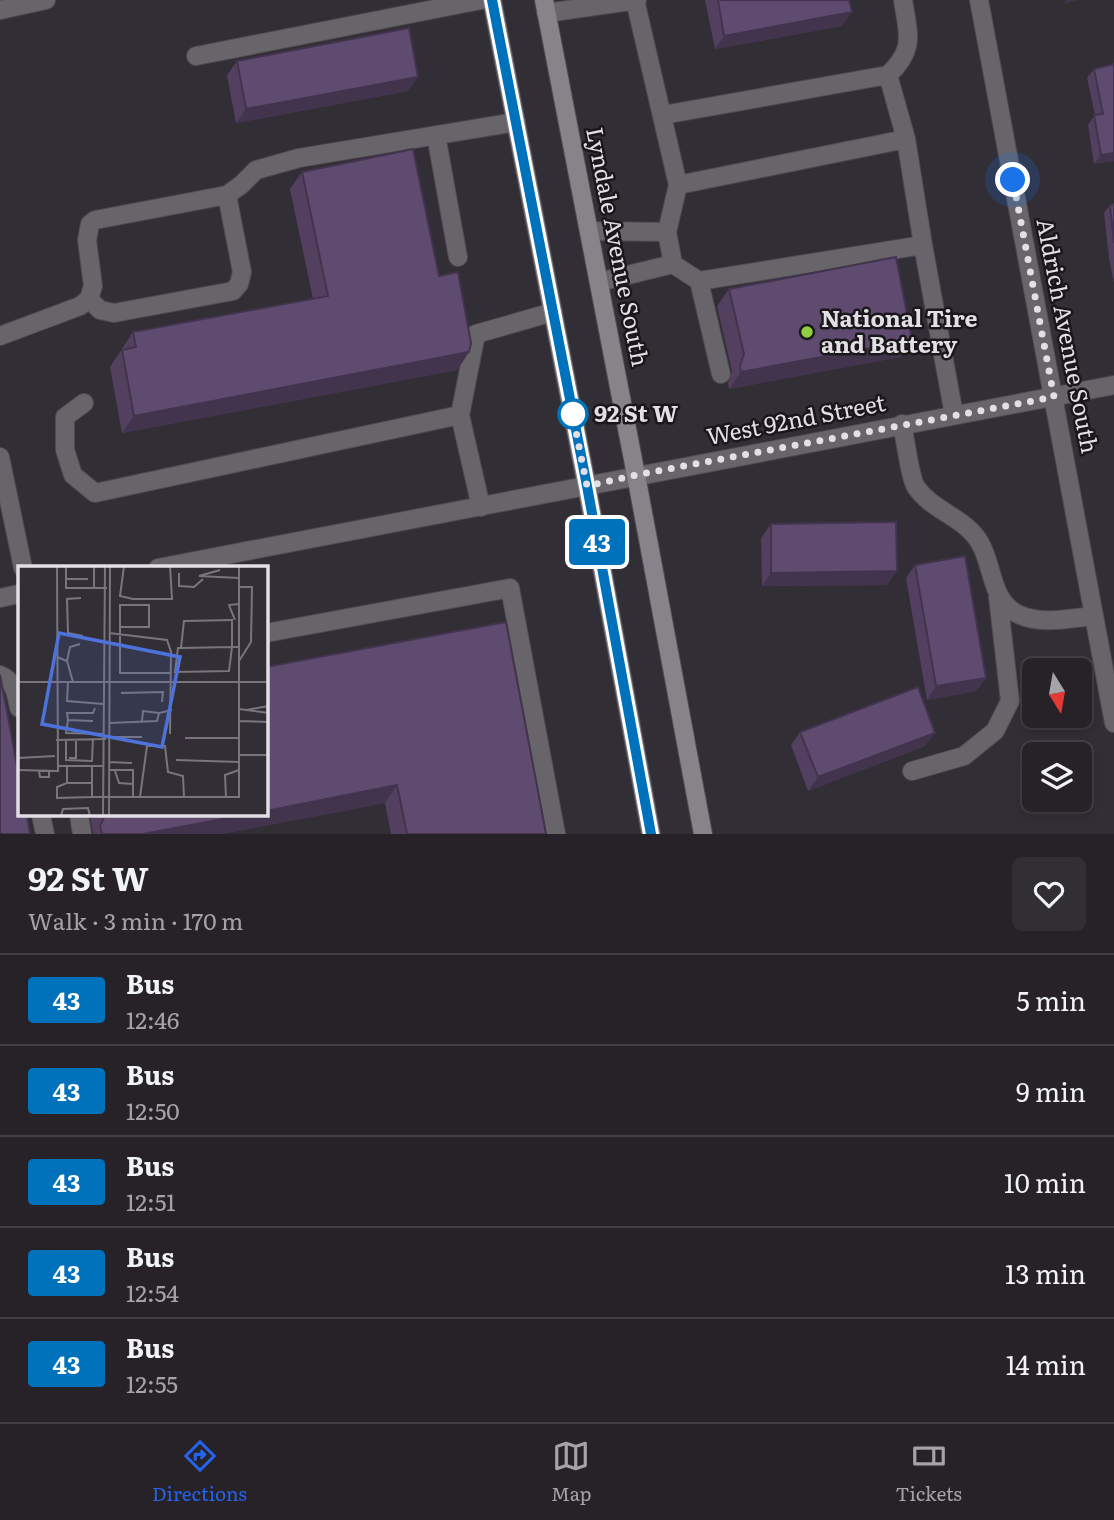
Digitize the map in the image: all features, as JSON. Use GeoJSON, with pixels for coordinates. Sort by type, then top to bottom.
{"type":"FeatureCollection","features":[{"type":"Feature","properties":{"kind":"main road"},"geometry":{"type":"LineString","coordinates":[[492,0],[587,486],[651,834]]}},
{"type":"Feature","properties":{"kind":"main road","name":"Lyndale Avenue South"},"geometry":{"type":"LineString","coordinates":[[545,6],[703,834]]}},
{"type":"Feature","properties":{"kind":"street"},"geometry":{"type":"LineString","coordinates":[[0,10],[46,0]]}},
{"type":"Feature","properties":{"kind":"street"},"geometry":{"type":"LineString","coordinates":[[196,56],[405,7],[481,0]]}},
{"type":"Feature","properties":{"kind":"street"},"geometry":{"type":"LineString","coordinates":[[545,6],[635,0],[678,185],[667,232],[673,264],[699,281],[923,245]]}},
{"type":"Feature","properties":{"kind":"street"},"geometry":{"type":"LineString","coordinates":[[663,115],[888,75],[905,57],[909,43],[903,0]]}},
{"type":"Feature","properties":{"kind":"street","name":"Aldrich Avenue South"},"geometry":{"type":"LineString","coordinates":[[979,0],[1114,723]]}},
{"type":"Feature","properties":{"kind":"street"},"geometry":{"type":"LineString","coordinates":[[888,75],[906,139],[954,415]]}},
{"type":"Feature","properties":{"kind":"street"},"geometry":{"type":"LineString","coordinates":[[0,336],[80,306],[89,299],[93,286],[87,240],[90,224],[95,220],[227,195],[256,170],[299,158],[516,122]]}},
{"type":"Feature","properties":{"kind":"street"},"geometry":{"type":"LineString","coordinates":[[436,135],[458,257]]}},
{"type":"Feature","properties":{"kind":"street"},"geometry":{"type":"LineString","coordinates":[[678,185],[906,139]]}},
{"type":"Feature","properties":{"kind":"street"},"geometry":{"type":"LineString","coordinates":[[89,299],[100,310],[114,313],[233,291],[239,284],[242,272],[227,195]]}},
{"type":"Feature","properties":{"kind":"street"},"geometry":{"type":"LineString","coordinates":[[589,231],[667,232]]}},
{"type":"Feature","properties":{"kind":"street"},"geometry":{"type":"LineString","coordinates":[[599,282],[673,264]]}},
{"type":"Feature","properties":{"kind":"street"},"geometry":{"type":"LineString","coordinates":[[699,281],[721,374]]}},
{"type":"Feature","properties":{"kind":"street"},"geometry":{"type":"LineString","coordinates":[[481,507],[460,415],[475,334],[553,312]]}},
{"type":"Feature","properties":{"kind":"street","name":"West 92nd Street"},"geometry":{"type":"LineString","coordinates":[[169,566],[1114,385]]}},
{"type":"Feature","properties":{"kind":"street"},"geometry":{"type":"LineString","coordinates":[[84,403],[65,417],[65,450],[73,475],[95,493],[460,415]]}},
{"type":"Feature","properties":{"kind":"street"},"geometry":{"type":"LineString","coordinates":[[902,424],[915,486],[942,512],[968,527],[980,543],[999,597],[1010,701],[995,731],[964,756],[912,771]]}},
{"type":"Feature","properties":{"kind":"street"},"geometry":{"type":"LineString","coordinates":[[0,457],[23,566]]}},
{"type":"Feature","properties":{"kind":"street"},"geometry":{"type":"LineString","coordinates":[[268,633],[510,588],[556,834]]}},
{"type":"Feature","properties":{"kind":"street"},"geometry":{"type":"LineString","coordinates":[[0,598],[18,594]]}},
{"type":"Feature","properties":{"kind":"street"},"geometry":{"type":"LineString","coordinates":[[999,597],[1019,615],[1049,621],[1094,616]]}},
{"type":"Feature","properties":{"kind":"street"},"geometry":{"type":"LineString","coordinates":[[0,676],[4,676],[15,687],[18,703]]}},
{"type":"Feature","properties":{"kind":"street"},"geometry":{"type":"LineString","coordinates":[[41,816],[46,834]]}},
{"type":"Feature","properties":{"kind":"street"},"geometry":{"type":"LineString","coordinates":[[79,816],[82,834]]}},
{"type":"Feature","properties":{"kind":"building"},"geometry":{"type":"Polygon","coordinates":[[[718,0],[849,0],[852,12],[724,36],[718,0]]]}},
{"type":"Feature","properties":{"kind":"building"},"geometry":{"type":"Polygon","coordinates":[[[409,28],[418,77],[246,109],[237,61],[409,28]]]}},
{"type":"Feature","properties":{"kind":"building"},"geometry":{"type":"Polygon","coordinates":[[[1114,64],[1114,153],[1101,155],[1094,115],[1103,114],[1094,69],[1114,64]]]}},
{"type":"Feature","properties":{"kind":"building"},"geometry":{"type":"Polygon","coordinates":[[[413,149],[439,276],[458,272],[471,343],[469,352],[134,416],[122,350],[136,347],[133,332],[328,296],[302,172],[413,149]]]}},
{"type":"Feature","properties":{"kind":"building"},"geometry":{"type":"Polygon","coordinates":[[[1114,204],[1114,243],[1110,205],[1114,204]]]}},
{"type":"Feature","properties":{"kind":"building","name":"National Tire and Battery"},"geometry":{"type":"Polygon","coordinates":[[[896,257],[912,340],[741,372],[744,354],[729,289],[896,257]]]}},
{"type":"Feature","properties":{"kind":"building"},"geometry":{"type":"Polygon","coordinates":[[[896,522],[897,571],[771,573],[771,524],[896,522]]]}},
{"type":"Feature","properties":{"kind":"building"},"geometry":{"type":"Polygon","coordinates":[[[965,556],[986,678],[936,686],[915,565],[965,556]]]}},
{"type":"Feature","properties":{"kind":"building"},"geometry":{"type":"Polygon","coordinates":[[[506,622],[546,834],[407,834],[397,785],[268,811],[268,667],[506,622]]]}},
{"type":"Feature","properties":{"kind":"building"},"geometry":{"type":"Polygon","coordinates":[[[0,675],[18,771],[18,816],[27,816],[30,834],[0,834],[0,675]]]}},
{"type":"Feature","properties":{"kind":"building"},"geometry":{"type":"Polygon","coordinates":[[[918,687],[935,733],[818,777],[800,732],[918,687]]]}},
{"type":"Feature","properties":{"kind":"building"},"geometry":{"type":"Polygon","coordinates":[[[105,816],[239,816],[143,834],[102,834],[100,826],[105,816]]]}},
{"type":"Feature","properties":{"kind":"bus line","name":"43"},"geometry":{"type":"LineString","coordinates":[[492,0],[587,486],[651,834]]}},
{"type":"Feature","properties":{"kind":"place","name":"National Tire and Battery"},"geometry":{"type":"Point","coordinates":[807,332]}},
{"type":"Feature","properties":{"kind":"place","name":"92 St W"},"geometry":{"type":"Point","coordinates":[573,414]}},
{"type":"Feature","properties":{"kind":"route"},"geometry":{"type":"LineString","coordinates":[[573,414],[572,412],[587,486],[1054,397],[1013,180]]}}]}
